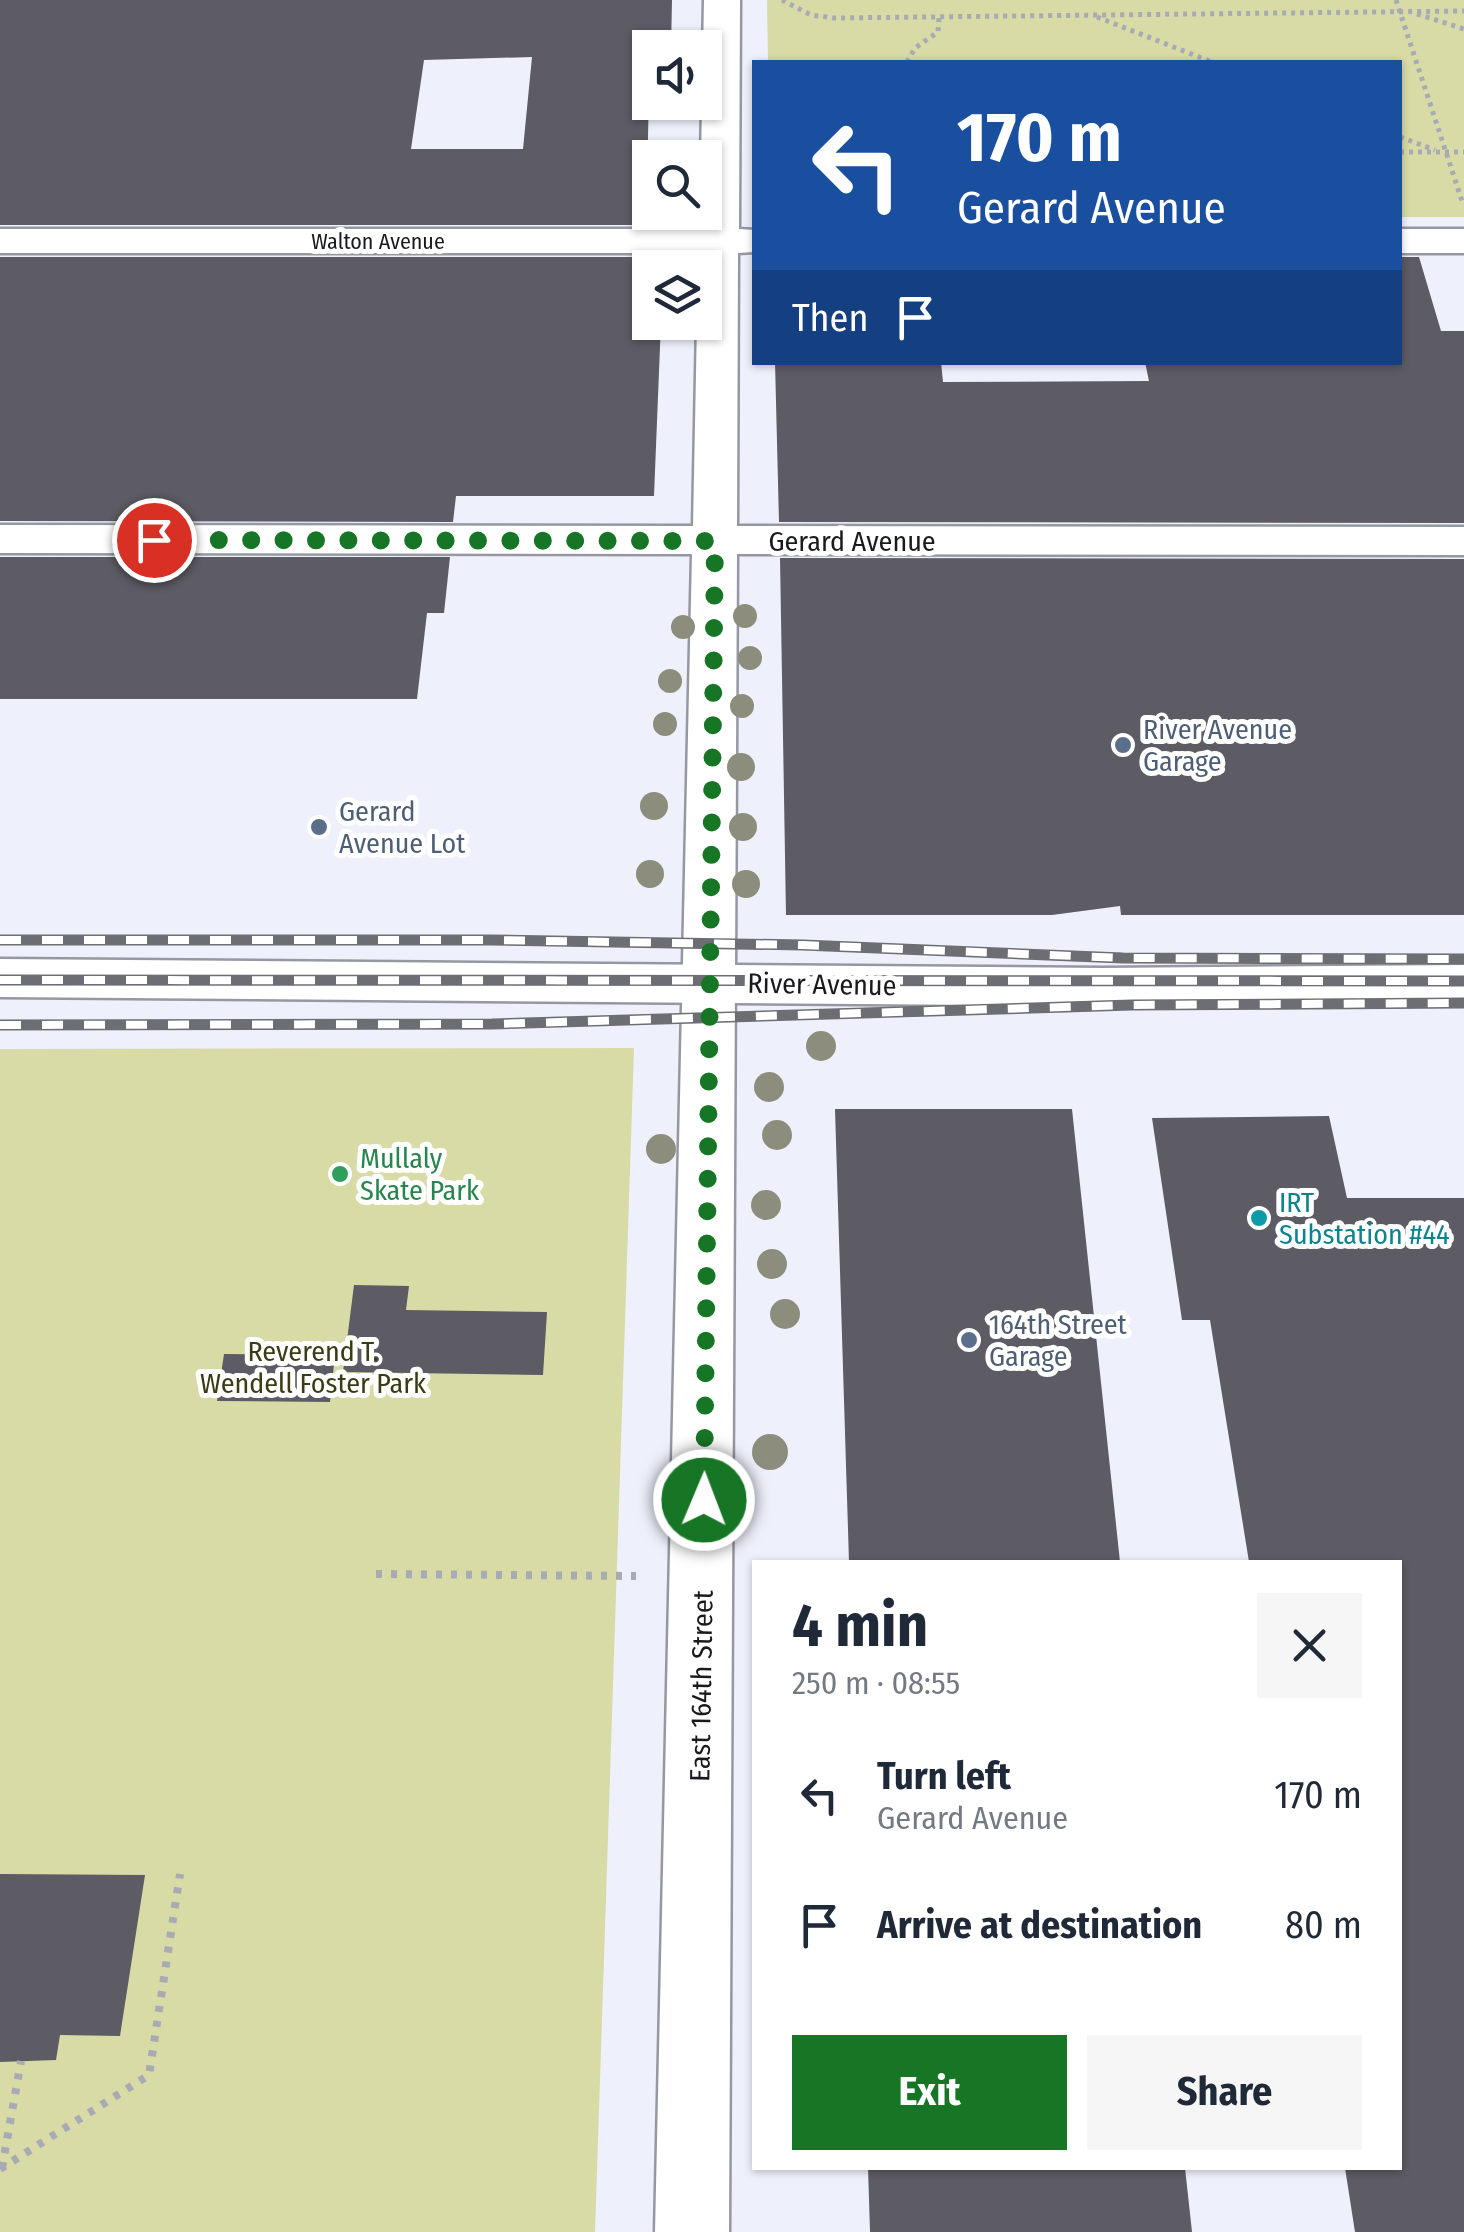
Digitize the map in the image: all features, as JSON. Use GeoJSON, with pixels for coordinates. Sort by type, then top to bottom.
{"type":"FeatureCollection","features":[{"type":"Feature","properties":{"kind":"street","name":"East 164th Street"},"geometry":{"type":"LineString","coordinates":[[692,2232],[715,541],[736,241],[722,0]]}},
{"type":"Feature","properties":{"kind":"street","name":"Walton Avenue"},"geometry":{"type":"LineString","coordinates":[[0,241],[736,241]]}},
{"type":"Feature","properties":{"kind":"street"},"geometry":{"type":"LineString","coordinates":[[1402,241],[1464,242]]}},
{"type":"Feature","properties":{"kind":"street","name":"Gerard Avenue"},"geometry":{"type":"LineString","coordinates":[[0,539],[1464,541]]}},
{"type":"Feature","properties":{"kind":"street","name":"River Avenue"},"geometry":{"type":"LineString","coordinates":[[0,978],[1102,987],[1464,984]]}},
{"type":"Feature","properties":{"kind":"path"},"geometry":{"type":"LineString","coordinates":[[782,0],[811,14],[834,18],[1464,10]]}},
{"type":"Feature","properties":{"kind":"path"},"geometry":{"type":"LineString","coordinates":[[1396,0],[1464,206]]}},
{"type":"Feature","properties":{"kind":"path"},"geometry":{"type":"LineString","coordinates":[[1401,11],[1464,29]]}},
{"type":"Feature","properties":{"kind":"path"},"geometry":{"type":"LineString","coordinates":[[1092,15],[1207,60]]}},
{"type":"Feature","properties":{"kind":"path"},"geometry":{"type":"LineString","coordinates":[[908,60],[915,48],[938,32],[939,17]]}},
{"type":"Feature","properties":{"kind":"path"},"geometry":{"type":"LineString","coordinates":[[1402,138],[1446,152]]}},
{"type":"Feature","properties":{"kind":"path"},"geometry":{"type":"LineString","coordinates":[[1402,152],[1464,152]]}},
{"type":"Feature","properties":{"kind":"path"},"geometry":{"type":"LineString","coordinates":[[376,1574],[636,1576]]}},
{"type":"Feature","properties":{"kind":"path"},"geometry":{"type":"LineString","coordinates":[[1,2169],[149,2075],[180,1874]]}},
{"type":"Feature","properties":{"kind":"path"},"geometry":{"type":"LineString","coordinates":[[1,2169],[22,2061]]}},
{"type":"Feature","properties":{"kind":"green space"},"geometry":{"type":"Polygon","coordinates":[[[767,0],[1464,0],[1464,217],[1402,217],[1402,60],[768,60],[767,0]]]}},
{"type":"Feature","properties":{"kind":"green space","name":"Reverend T. Wendell Foster Park"},"geometry":{"type":"Polygon","coordinates":[[[634,1048],[595,2232],[0,2232],[0,1049],[634,1048]]]}},
{"type":"Feature","properties":{"kind":"building"},"geometry":{"type":"Polygon","coordinates":[[[0,0],[672,0],[671,30],[632,30],[632,120],[648,120],[648,140],[632,140],[632,225],[0,225],[0,0]],[[532,57],[424,60],[411,149],[523,149],[532,57]]]}},
{"type":"Feature","properties":{"kind":"building"},"geometry":{"type":"Polygon","coordinates":[[[0,257],[632,257],[632,340],[660,340],[654,496],[456,496],[453,522],[0,521],[0,257]]]}},
{"type":"Feature","properties":{"kind":"building"},"geometry":{"type":"Polygon","coordinates":[[[1402,257],[1419,257],[1441,331],[1464,331],[1464,523],[779,522],[775,365],[941,365],[943,382],[1149,381],[1146,365],[1402,365],[1402,257]]]}},
{"type":"Feature","properties":{"kind":"building"},"geometry":{"type":"Polygon","coordinates":[[[0,557],[450,557],[444,613],[427,613],[417,699],[0,699],[0,557]]]}},
{"type":"Feature","properties":{"kind":"building","name":"River Avenue Garage"},"geometry":{"type":"Polygon","coordinates":[[[780,558],[1464,559],[1464,915],[1121,915],[1120,906],[1052,915],[786,915],[780,558]]]}},
{"type":"Feature","properties":{"kind":"building","name":"164th Street Garage"},"geometry":{"type":"Polygon","coordinates":[[[835,1109],[1072,1109],[1120,1560],[849,1560],[835,1109]]]}},
{"type":"Feature","properties":{"kind":"building"},"geometry":{"type":"Polygon","coordinates":[[[1329,1116],[1347,1198],[1464,1198],[1464,2232],[1355,2232],[1345,2170],[1402,2170],[1402,1560],[1249,1560],[1210,1320],[1182,1320],[1152,1118],[1329,1116]]]}},
{"type":"Feature","properties":{"kind":"building"},"geometry":{"type":"Polygon","coordinates":[[[354,1285],[409,1286],[406,1310],[547,1312],[543,1375],[343,1372],[354,1285]]]}},
{"type":"Feature","properties":{"kind":"building"},"geometry":{"type":"Polygon","coordinates":[[[224,1354],[335,1355],[330,1402],[217,1401],[224,1354]]]}},
{"type":"Feature","properties":{"kind":"building"},"geometry":{"type":"Polygon","coordinates":[[[0,1874],[145,1875],[120,2036],[60,2035],[56,2060],[0,2062],[0,1874]]]}},
{"type":"Feature","properties":{"kind":"building"},"geometry":{"type":"Polygon","coordinates":[[[868,2170],[1185,2170],[1192,2232],[870,2232],[868,2170]]]}},
{"type":"Feature","properties":{"kind":"railway"},"geometry":{"type":"LineString","coordinates":[[0,940],[490,940],[803,945],[1123,958],[1464,959]]}},
{"type":"Feature","properties":{"kind":"railway"},"geometry":{"type":"LineString","coordinates":[[0,980],[1464,981]]}},
{"type":"Feature","properties":{"kind":"railway"},"geometry":{"type":"LineString","coordinates":[[0,1025],[492,1024],[1132,1005],[1464,1003]]}},
{"type":"Feature","properties":{"kind":"place","name":"River Avenue Garage"},"geometry":{"type":"Point","coordinates":[1123,745]}},
{"type":"Feature","properties":{"kind":"place","name":"Gerard Avenue Lot"},"geometry":{"type":"Point","coordinates":[319,827]}},
{"type":"Feature","properties":{"kind":"place","name":"Mullaly Skate Park"},"geometry":{"type":"Point","coordinates":[340,1174]}},
{"type":"Feature","properties":{"kind":"place","name":"IRT Substation #44"},"geometry":{"type":"Point","coordinates":[1259,1218]}},
{"type":"Feature","properties":{"kind":"place","name":"164th Street Garage"},"geometry":{"type":"Point","coordinates":[969,1340]}},
{"type":"Feature","properties":{"kind":"route"},"geometry":{"type":"LineString","coordinates":[[154,540],[715,541],[704,1500]]}}]}
